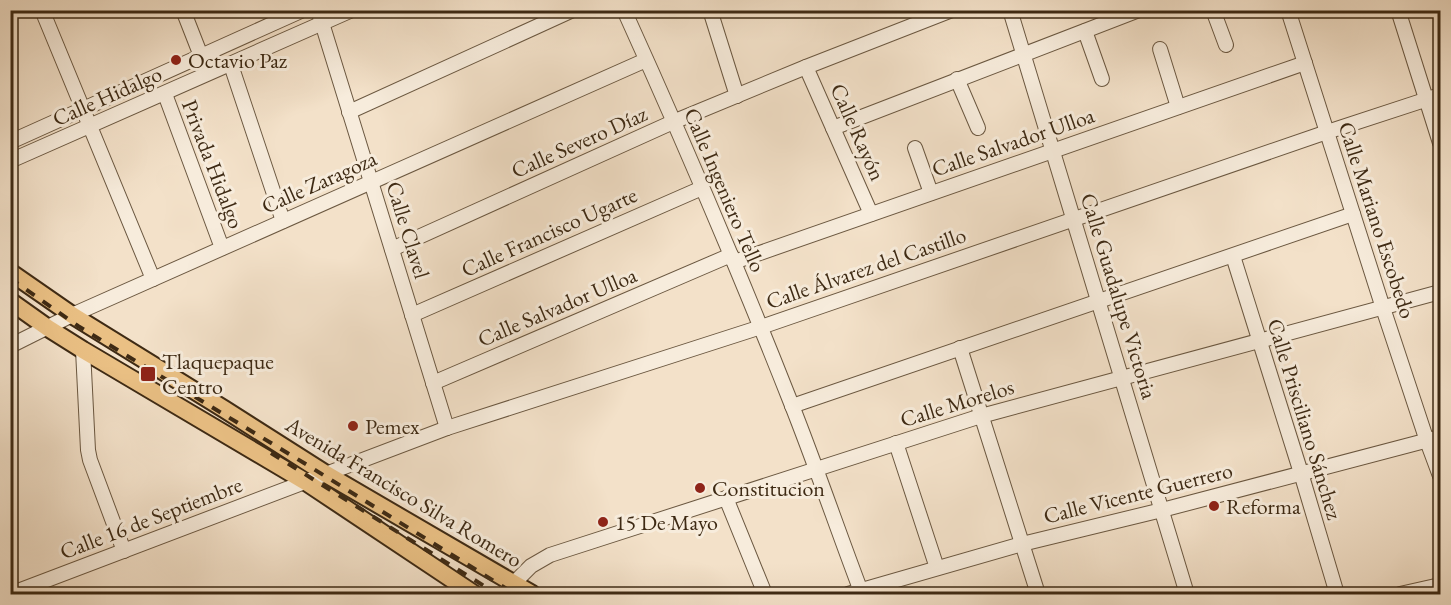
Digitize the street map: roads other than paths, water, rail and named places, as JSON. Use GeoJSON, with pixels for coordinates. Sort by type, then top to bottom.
{"type":"FeatureCollection","features":[{"type":"Feature","properties":{"kind":"main road","name":"Avenida Francisco Silva Romero"},"geometry":{"type":"LineString","coordinates":[[10,272],[72,315],[509,589],[532,594]]}},
{"type":"Feature","properties":{"kind":"main road","name":"Avenida Francisco Silva Romero"},"geometry":{"type":"LineString","coordinates":[[10,301],[83,350],[306,482],[474,594]]}},
{"type":"Feature","properties":{"kind":"street"},"geometry":{"type":"LineString","coordinates":[[42,10],[153,279]]}},
{"type":"Feature","properties":{"kind":"street"},"geometry":{"type":"LineString","coordinates":[[183,10],[201,57]]}},
{"type":"Feature","properties":{"kind":"street","name":"Calle Hidalgo"},"geometry":{"type":"LineString","coordinates":[[10,142],[303,10]]}},
{"type":"Feature","properties":{"kind":"street","name":"Calle Hidalgo"},"geometry":{"type":"LineString","coordinates":[[10,161],[231,65],[320,17],[352,10]]}},
{"type":"Feature","properties":{"kind":"street"},"geometry":{"type":"LineString","coordinates":[[349,112],[573,10]]}},
{"type":"Feature","properties":{"kind":"street","name":"Calle Ingeniero Tello"},"geometry":{"type":"LineString","coordinates":[[624,10],[761,327],[816,469],[857,593]]}},
{"type":"Feature","properties":{"kind":"street"},"geometry":{"type":"LineString","coordinates":[[710,10],[737,96]]}},
{"type":"Feature","properties":{"kind":"street","name":"Calle Severo Díaz"},"geometry":{"type":"LineString","coordinates":[[392,249],[673,122],[952,10]]}},
{"type":"Feature","properties":{"kind":"street","name":"Calle Guadalupe Victoria"},"geometry":{"type":"LineString","coordinates":[[1010,10],[1187,594]]}},
{"type":"Feature","properties":{"kind":"street"},"geometry":{"type":"LineString","coordinates":[[833,128],[1139,10]]}},
{"type":"Feature","properties":{"kind":"street"},"geometry":{"type":"LineString","coordinates":[[1214,10],[1226,45]]}},
{"type":"Feature","properties":{"kind":"street","name":"Calle Mariano Escobedo"},"geometry":{"type":"LineString","coordinates":[[1288,10],[1383,308],[1434,439],[1440,476]]}},
{"type":"Feature","properties":{"kind":"street"},"geometry":{"type":"LineString","coordinates":[[1398,10],[1434,97],[1440,143]]}},
{"type":"Feature","properties":{"kind":"street","name":"Calle Clavel"},"geometry":{"type":"LineString","coordinates":[[320,17],[447,429]]}},
{"type":"Feature","properties":{"kind":"street"},"geometry":{"type":"LineString","coordinates":[[1085,31],[1101,79]]}},
{"type":"Feature","properties":{"kind":"street"},"geometry":{"type":"LineString","coordinates":[[1160,49],[1178,107]]}},
{"type":"Feature","properties":{"kind":"street","name":"Calle Zaragoza"},"geometry":{"type":"LineString","coordinates":[[10,346],[72,315],[646,60]]}},
{"type":"Feature","properties":{"kind":"street","name":"Calle Salvador Ulloa"},"geometry":{"type":"LineString","coordinates":[[433,383],[733,258],[871,214],[1305,63]]}},
{"type":"Feature","properties":{"kind":"street"},"geometry":{"type":"LineString","coordinates":[[231,65],[284,221]]}},
{"type":"Feature","properties":{"kind":"street","name":"Calle Rayón"},"geometry":{"type":"LineString","coordinates":[[806,67],[871,214]]}},
{"type":"Feature","properties":{"kind":"street"},"geometry":{"type":"LineString","coordinates":[[957,80],[978,128]]}},
{"type":"Feature","properties":{"kind":"street","name":"Privada Hidalgo"},"geometry":{"type":"LineString","coordinates":[[165,94],[222,248]]}},
{"type":"Feature","properties":{"kind":"street","name":"Calle Álvarez del Castillo"},"geometry":{"type":"LineString","coordinates":[[306,482],[447,429],[761,327],[1434,97]]}},
{"type":"Feature","properties":{"kind":"street"},"geometry":{"type":"LineString","coordinates":[[915,148],[931,193]]}},
{"type":"Feature","properties":{"kind":"street","name":"Calle Francisco Ugarte"},"geometry":{"type":"LineString","coordinates":[[412,315],[702,188]]}},
{"type":"Feature","properties":{"kind":"street"},"geometry":{"type":"LineString","coordinates":[[792,406],[1353,214]]}},
{"type":"Feature","properties":{"kind":"street","name":"Calle Prisciliano Sánchez"},"geometry":{"type":"LineString","coordinates":[[1233,256],[1337,594]]}},
{"type":"Feature","properties":{"kind":"street","name":"Calle Morelos"},"geometry":{"type":"LineString","coordinates":[[509,589],[531,566],[550,555],[896,443],[981,416],[1440,292]]}},
{"type":"Feature","properties":{"kind":"street"},"geometry":{"type":"LineString","coordinates":[[960,348],[1037,592],[1022,594]]}},
{"type":"Feature","properties":{"kind":"street"},"geometry":{"type":"LineString","coordinates":[[83,350],[88,450],[124,551]]}},
{"type":"Feature","properties":{"kind":"street","name":"Calle Vicente Guerrero"},"geometry":{"type":"LineString","coordinates":[[857,593],[1022,544],[1434,439]]}},
{"type":"Feature","properties":{"kind":"street"},"geometry":{"type":"LineString","coordinates":[[896,443],[937,568]]}},
{"type":"Feature","properties":{"kind":"street","name":"Calle 16 de Septiembre"},"geometry":{"type":"LineString","coordinates":[[10,594],[306,482]]}},
{"type":"Feature","properties":{"kind":"street"},"geometry":{"type":"LineString","coordinates":[[726,498],[765,594]]}},
{"type":"Feature","properties":{"kind":"street"},"geometry":{"type":"LineString","coordinates":[[1400,594],[1440,585]]}},
{"type":"Feature","properties":{"kind":"railway"},"geometry":{"type":"LineString","coordinates":[[10,278],[78,326],[515,594]]}},
{"type":"Feature","properties":{"kind":"railway"},"geometry":{"type":"LineString","coordinates":[[271,453],[497,594]]}},
{"type":"Feature","properties":{"kind":"place","name":"Octavio Paz"},"geometry":{"type":"Point","coordinates":[176,60]}},
{"type":"Feature","properties":{"kind":"place","name":"Tlaquepaque Centro"},"geometry":{"type":"Point","coordinates":[148,374]}},
{"type":"Feature","properties":{"kind":"place","name":"Pemex"},"geometry":{"type":"Point","coordinates":[353,426]}},
{"type":"Feature","properties":{"kind":"place","name":"Constitucion"},"geometry":{"type":"Point","coordinates":[700,488]}},
{"type":"Feature","properties":{"kind":"place","name":"Reforma"},"geometry":{"type":"Point","coordinates":[1214,506]}},
{"type":"Feature","properties":{"kind":"place","name":"15 De Mayo"},"geometry":{"type":"Point","coordinates":[603,522]}}]}
